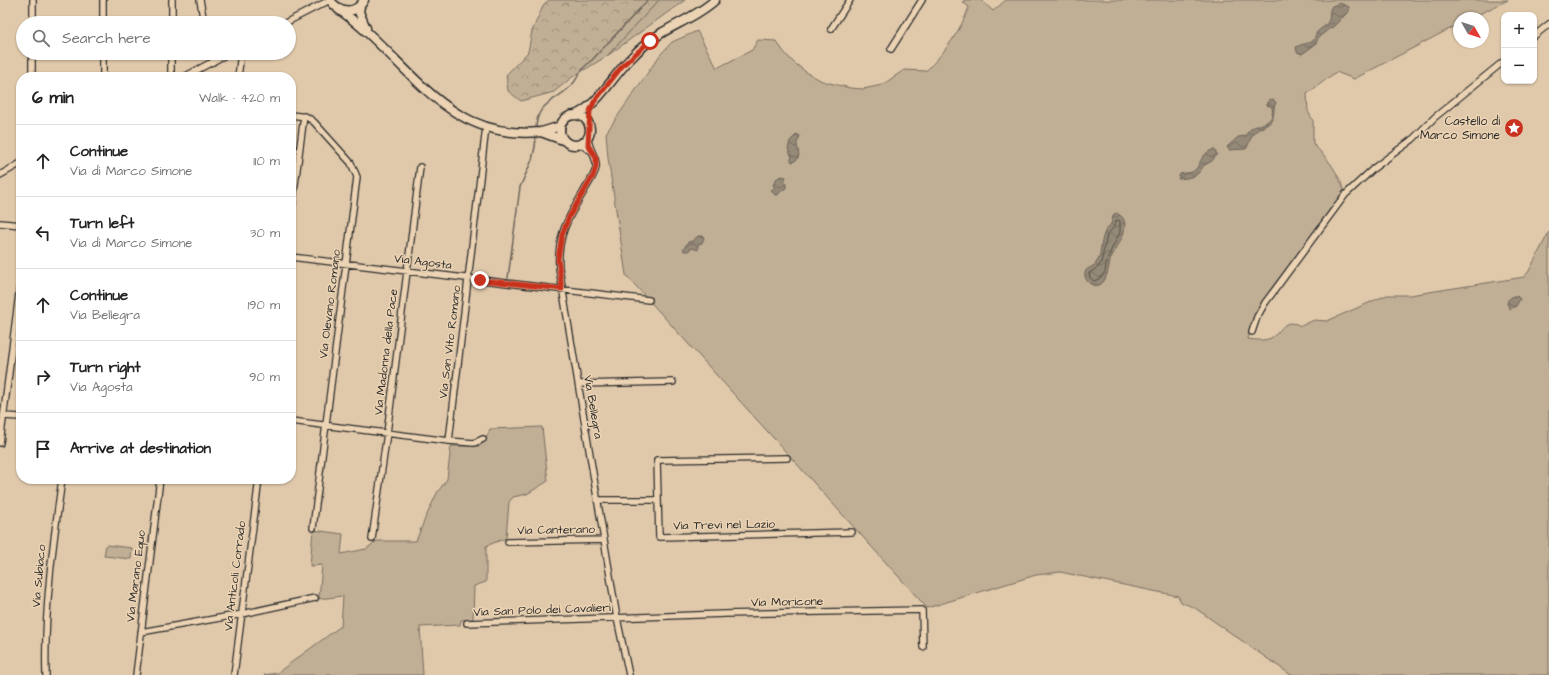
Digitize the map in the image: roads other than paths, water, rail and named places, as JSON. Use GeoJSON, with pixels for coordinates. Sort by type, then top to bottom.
{"type":"FeatureCollection","features":[{"type":"Feature","properties":{"kind":"street"},"geometry":{"type":"LineString","coordinates":[[33,0],[33,16]]}},
{"type":"Feature","properties":{"kind":"street"},"geometry":{"type":"LineString","coordinates":[[103,0],[103,16]]}},
{"type":"Feature","properties":{"kind":"street"},"geometry":{"type":"LineString","coordinates":[[172,0],[172,16]]}},
{"type":"Feature","properties":{"kind":"street"},"geometry":{"type":"LineString","coordinates":[[200,0],[203,16]]}},
{"type":"Feature","properties":{"kind":"street"},"geometry":{"type":"LineString","coordinates":[[296,17],[330,0],[338,9],[368,31],[436,99],[456,114],[471,122],[486,127],[516,132],[541,132],[560,126],[566,118],[584,111],[594,102],[623,65],[641,48],[662,33],[702,10],[715,0]]}},
{"type":"Feature","properties":{"kind":"street"},"geometry":{"type":"LineString","coordinates":[[831,29],[850,0]]}},
{"type":"Feature","properties":{"kind":"street"},"geometry":{"type":"LineString","coordinates":[[890,49],[922,0]]}},
{"type":"Feature","properties":{"kind":"street"},"geometry":{"type":"LineString","coordinates":[[338,9],[349,11],[362,3]]}},
{"type":"Feature","properties":{"kind":"street"},"geometry":{"type":"LineString","coordinates":[[362,3],[359,12],[368,31]]}},
{"type":"Feature","properties":{"kind":"street"},"geometry":{"type":"LineString","coordinates":[[1537,34],[1549,24]]}},
{"type":"Feature","properties":{"kind":"street"},"geometry":{"type":"LineString","coordinates":[[32,60],[32,72]]}},
{"type":"Feature","properties":{"kind":"street"},"geometry":{"type":"LineString","coordinates":[[103,60],[103,72]]}},
{"type":"Feature","properties":{"kind":"street"},"geometry":{"type":"LineString","coordinates":[[171,60],[171,72]]}},
{"type":"Feature","properties":{"kind":"street"},"geometry":{"type":"LineString","coordinates":[[194,72],[217,60]]}},
{"type":"Feature","properties":{"kind":"street"},"geometry":{"type":"LineString","coordinates":[[239,72],[240,60]]}},
{"type":"Feature","properties":{"kind":"street"},"geometry":{"type":"LineString","coordinates":[[1252,332],[1257,317],[1265,303],[1345,194],[1374,168],[1413,139],[1435,117],[1501,63]]}},
{"type":"Feature","properties":{"kind":"street"},"geometry":{"type":"LineString","coordinates":[[579,144],[586,140],[588,136],[590,111],[594,102]]}},
{"type":"Feature","properties":{"kind":"street"},"geometry":{"type":"LineString","coordinates":[[296,115],[304,116],[296,177]]}},
{"type":"Feature","properties":{"kind":"street"},"geometry":{"type":"LineString","coordinates":[[575,115],[584,118],[589,126]]}},
{"type":"Feature","properties":{"kind":"street","name":"Via Olevano Romano"},"geometry":{"type":"LineString","coordinates":[[304,116],[310,118],[351,163],[356,174],[313,528]]}},
{"type":"Feature","properties":{"kind":"street"},"geometry":{"type":"LineString","coordinates":[[560,126],[560,133],[564,140]]}},
{"type":"Feature","properties":{"kind":"street","name":"Via San Vito Romano"},"geometry":{"type":"LineString","coordinates":[[449,441],[486,127]]}},
{"type":"Feature","properties":{"kind":"street"},"geometry":{"type":"LineString","coordinates":[[541,132],[564,140],[570,144],[579,144],[592,152]]}},
{"type":"Feature","properties":{"kind":"street","name":"Via Bellegra"},"geometry":{"type":"LineString","coordinates":[[588,136],[588,145],[596,162],[595,171],[569,217],[560,239],[558,259],[617,618],[629,675]]}},
{"type":"Feature","properties":{"kind":"street"},"geometry":{"type":"LineString","coordinates":[[0,175],[16,166]]}},
{"type":"Feature","properties":{"kind":"street","name":"Via Madonna della Pace"},"geometry":{"type":"LineString","coordinates":[[372,539],[387,433],[420,167]]}},
{"type":"Feature","properties":{"kind":"street"},"geometry":{"type":"LineString","coordinates":[[0,223],[16,225]]}},
{"type":"Feature","properties":{"kind":"street","name":"Via Agosta"},"geometry":{"type":"LineString","coordinates":[[296,258],[649,300]]}},
{"type":"Feature","properties":{"kind":"street"},"geometry":{"type":"LineString","coordinates":[[0,443],[16,316]]}},
{"type":"Feature","properties":{"kind":"street"},"geometry":{"type":"LineString","coordinates":[[578,384],[673,382]]}},
{"type":"Feature","properties":{"kind":"street"},"geometry":{"type":"LineString","coordinates":[[3,416],[16,417]]}},
{"type":"Feature","properties":{"kind":"street"},"geometry":{"type":"LineString","coordinates":[[296,423],[449,441],[474,443],[483,439]]}},
{"type":"Feature","properties":{"kind":"street","name":"Via Trevi nel Lazio"},"geometry":{"type":"LineString","coordinates":[[787,458],[657,460],[659,537],[852,532]]}},
{"type":"Feature","properties":{"kind":"street","name":"Via Subiaco"},"geometry":{"type":"LineString","coordinates":[[46,675],[46,630],[49,588],[61,484]]}},
{"type":"Feature","properties":{"kind":"street","name":"Via Marano Equo"},"geometry":{"type":"LineString","coordinates":[[136,675],[159,484]]}},
{"type":"Feature","properties":{"kind":"street","name":"Via Anticoli Corrado"},"geometry":{"type":"LineString","coordinates":[[234,675],[257,484]]}},
{"type":"Feature","properties":{"kind":"street"},"geometry":{"type":"LineString","coordinates":[[598,500],[658,500]]}},
{"type":"Feature","properties":{"kind":"street","name":"Via Canterano"},"geometry":{"type":"LineString","coordinates":[[508,542],[604,540]]}},
{"type":"Feature","properties":{"kind":"street"},"geometry":{"type":"LineString","coordinates":[[141,632],[242,614],[315,598]]}},
{"type":"Feature","properties":{"kind":"street","name":"Via Moricone"},"geometry":{"type":"LineString","coordinates":[[617,618],[922,610],[923,647]]}},
{"type":"Feature","properties":{"kind":"street","name":"Via San Polo dei Cavalieri"},"geometry":{"type":"LineString","coordinates":[[467,623],[617,618]]}},
{"type":"Feature","properties":{"kind":"water"},"geometry":{"type":"Polygon","coordinates":[[[1340,3],[1349,7],[1350,10],[1333,27],[1318,38],[1316,44],[1302,54],[1297,52],[1296,47],[1310,43],[1314,40],[1318,31],[1328,22],[1332,6],[1340,3]]]}},
{"type":"Feature","properties":{"kind":"water"},"geometry":{"type":"Polygon","coordinates":[[[1270,99],[1274,100],[1276,103],[1273,116],[1268,125],[1255,132],[1246,149],[1229,150],[1227,147],[1238,137],[1245,136],[1252,128],[1269,120],[1272,113],[1272,107],[1267,105],[1267,102],[1270,99]]]}},
{"type":"Feature","properties":{"kind":"water"},"geometry":{"type":"Polygon","coordinates":[[[797,134],[800,136],[797,143],[799,156],[793,162],[791,161],[792,157],[788,149],[790,141],[797,134]]]}},
{"type":"Feature","properties":{"kind":"water"},"geometry":{"type":"Polygon","coordinates":[[[1214,149],[1217,154],[1212,161],[1203,166],[1199,173],[1190,177],[1178,179],[1180,174],[1195,170],[1202,158],[1214,149]]]}},
{"type":"Feature","properties":{"kind":"water"},"geometry":{"type":"Polygon","coordinates":[[[781,176],[786,177],[784,182],[786,183],[786,188],[778,195],[775,195],[771,190],[775,188],[773,185],[776,179],[781,176]]]}},
{"type":"Feature","properties":{"kind":"water"},"geometry":{"type":"Polygon","coordinates":[[[1116,213],[1122,217],[1125,228],[1111,258],[1104,280],[1098,285],[1093,285],[1086,279],[1086,271],[1095,265],[1098,260],[1104,234],[1112,222],[1113,215],[1116,213]]]}},
{"type":"Feature","properties":{"kind":"water"},"geometry":{"type":"Polygon","coordinates":[[[698,236],[703,236],[704,238],[702,243],[698,244],[698,250],[692,248],[688,251],[683,250],[688,242],[692,241],[698,236]]]}},
{"type":"Feature","properties":{"kind":"water"},"geometry":{"type":"Polygon","coordinates":[[[1513,296],[1517,296],[1520,299],[1516,306],[1510,309],[1507,304],[1508,300],[1513,296]]]}},
{"type":"Feature","properties":{"kind":"waterway"},"geometry":{"type":"LineString","coordinates":[[536,130],[539,114],[543,108],[571,86],[584,67],[648,0]]}},
{"type":"Feature","properties":{"kind":"waterway"},"geometry":{"type":"LineString","coordinates":[[508,278],[520,187],[532,160],[536,135]]}},
{"type":"Feature","properties":{"kind":"place","name":"Castello di Marco Simone"},"geometry":{"type":"Point","coordinates":[1514,128]}}]}
